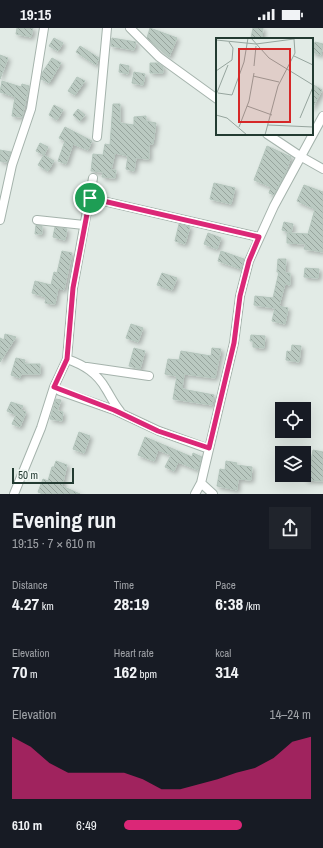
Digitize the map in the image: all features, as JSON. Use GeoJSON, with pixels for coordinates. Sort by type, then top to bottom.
{"type":"FeatureCollection","features":[{"type":"Feature","properties":{"kind":"street"},"geometry":{"type":"LineString","coordinates":[[0,220],[12,165],[30,109],[44,28]]}},
{"type":"Feature","properties":{"kind":"street"},"geometry":{"type":"LineString","coordinates":[[98,137],[107,28]]}},
{"type":"Feature","properties":{"kind":"street"},"geometry":{"type":"LineString","coordinates":[[130,28],[160,57],[216,99]]}},
{"type":"Feature","properties":{"kind":"street"},"geometry":{"type":"LineString","coordinates":[[313,133],[323,116]]}},
{"type":"Feature","properties":{"kind":"street"},"geometry":{"type":"LineString","coordinates":[[268,135],[323,170]]}},
{"type":"Feature","properties":{"kind":"street"},"geometry":{"type":"LineString","coordinates":[[195,494],[201,483],[234,343],[240,296],[249,261],[259,237],[312,135]]}},
{"type":"Feature","properties":{"kind":"street"},"geometry":{"type":"LineString","coordinates":[[14,494],[41,428],[54,387],[67,359],[73,288],[94,178]]}},
{"type":"Feature","properties":{"kind":"street"},"geometry":{"type":"LineString","coordinates":[[90,198],[259,237]]}},
{"type":"Feature","properties":{"kind":"street"},"geometry":{"type":"LineString","coordinates":[[37,220],[84,225]]}},
{"type":"Feature","properties":{"kind":"street"},"geometry":{"type":"LineString","coordinates":[[67,359],[84,366],[93,372],[107,390],[112,402],[122,414]]}},
{"type":"Feature","properties":{"kind":"street"},"geometry":{"type":"LineString","coordinates":[[84,366],[149,376]]}},
{"type":"Feature","properties":{"kind":"street"},"geometry":{"type":"LineString","coordinates":[[54,387],[122,414],[158,431],[209,448]]}},
{"type":"Feature","properties":{"kind":"street"},"geometry":{"type":"LineString","coordinates":[[201,483],[213,494]]}},
{"type":"Feature","properties":{"kind":"building"},"geometry":{"type":"Polygon","coordinates":[[[17,28],[33,28],[31,37],[16,34],[17,28]]]}},
{"type":"Feature","properties":{"kind":"building"},"geometry":{"type":"Polygon","coordinates":[[[150,28],[177,38],[169,57],[147,38],[150,28]]]}},
{"type":"Feature","properties":{"kind":"building"},"geometry":{"type":"Polygon","coordinates":[[[253,28],[263,28],[262,38],[251,38],[253,28]]]}},
{"type":"Feature","properties":{"kind":"building"},"geometry":{"type":"Polygon","coordinates":[[[54,38],[63,43],[58,51],[49,46],[54,38]]]}},
{"type":"Feature","properties":{"kind":"building"},"geometry":{"type":"Polygon","coordinates":[[[112,38],[136,42],[134,50],[111,46],[112,38]]]}},
{"type":"Feature","properties":{"kind":"building"},"geometry":{"type":"Polygon","coordinates":[[[315,42],[323,44],[321,55],[313,52],[315,42]]]}},
{"type":"Feature","properties":{"kind":"building"},"geometry":{"type":"Polygon","coordinates":[[[80,46],[99,58],[96,65],[76,52],[80,46]]]}},
{"type":"Feature","properties":{"kind":"building"},"geometry":{"type":"Polygon","coordinates":[[[0,55],[8,58],[0,79],[0,55]]]}},
{"type":"Feature","properties":{"kind":"building"},"geometry":{"type":"Polygon","coordinates":[[[52,58],[61,63],[49,83],[41,79],[42,73],[52,58]]]}},
{"type":"Feature","properties":{"kind":"building"},"geometry":{"type":"Polygon","coordinates":[[[150,63],[158,63],[163,67],[163,73],[150,73],[150,63]]]}},
{"type":"Feature","properties":{"kind":"building"},"geometry":{"type":"Polygon","coordinates":[[[120,64],[129,66],[128,74],[119,72],[120,64]]]}},
{"type":"Feature","properties":{"kind":"building"},"geometry":{"type":"Polygon","coordinates":[[[134,72],[145,74],[143,85],[132,83],[134,72]]]}},
{"type":"Feature","properties":{"kind":"building"},"geometry":{"type":"Polygon","coordinates":[[[77,77],[85,81],[75,95],[68,91],[77,77]]]}},
{"type":"Feature","properties":{"kind":"building"},"geometry":{"type":"Polygon","coordinates":[[[2,81],[21,87],[22,84],[29,86],[22,117],[12,116],[15,97],[0,92],[2,81]]]}},
{"type":"Feature","properties":{"kind":"building"},"geometry":{"type":"Polygon","coordinates":[[[313,85],[322,90],[313,107],[313,85]]]}},
{"type":"Feature","properties":{"kind":"building"},"geometry":{"type":"Polygon","coordinates":[[[113,104],[120,104],[120,123],[134,125],[134,117],[146,116],[146,121],[156,123],[153,144],[149,144],[149,159],[136,158],[134,171],[126,169],[128,156],[115,153],[111,170],[116,170],[115,178],[102,177],[103,172],[91,171],[93,154],[103,155],[105,144],[110,145],[113,104]]]}},
{"type":"Feature","properties":{"kind":"building"},"geometry":{"type":"Polygon","coordinates":[[[54,105],[63,110],[57,120],[49,115],[54,105]]]}},
{"type":"Feature","properties":{"kind":"building"},"geometry":{"type":"Polygon","coordinates":[[[78,109],[85,115],[80,121],[73,115],[78,109]]]}},
{"type":"Feature","properties":{"kind":"building"},"geometry":{"type":"Polygon","coordinates":[[[65,127],[92,141],[88,150],[73,144],[66,164],[58,161],[65,141],[59,138],[65,127]]]}},
{"type":"Feature","properties":{"kind":"building"},"geometry":{"type":"Polygon","coordinates":[[[40,143],[48,147],[44,155],[36,151],[40,143]]]}},
{"type":"Feature","properties":{"kind":"building"},"geometry":{"type":"Polygon","coordinates":[[[267,146],[291,157],[286,172],[274,195],[269,193],[271,187],[254,180],[267,146]]]}},
{"type":"Feature","properties":{"kind":"building"},"geometry":{"type":"Polygon","coordinates":[[[0,150],[11,152],[7,162],[0,161],[0,150]]]}},
{"type":"Feature","properties":{"kind":"building"},"geometry":{"type":"Polygon","coordinates":[[[44,155],[54,161],[48,171],[38,165],[44,155]]]}},
{"type":"Feature","properties":{"kind":"building"},"geometry":{"type":"Polygon","coordinates":[[[214,183],[235,188],[231,204],[210,199],[214,183]]]}},
{"type":"Feature","properties":{"kind":"building"},"geometry":{"type":"Polygon","coordinates":[[[304,185],[323,192],[323,252],[304,249],[306,244],[287,243],[287,233],[308,234],[315,209],[297,201],[304,185]]]}},
{"type":"Feature","properties":{"kind":"building"},"geometry":{"type":"Polygon","coordinates":[[[284,222],[293,224],[291,233],[282,230],[284,222]]]}},
{"type":"Feature","properties":{"kind":"building"},"geometry":{"type":"Polygon","coordinates":[[[179,224],[190,227],[185,244],[175,241],[179,224]]]}},
{"type":"Feature","properties":{"kind":"building"},"geometry":{"type":"Polygon","coordinates":[[[36,225],[42,226],[42,234],[35,234],[36,225]]]}},
{"type":"Feature","properties":{"kind":"building"},"geometry":{"type":"Polygon","coordinates":[[[55,227],[67,229],[65,240],[53,237],[55,227]]]}},
{"type":"Feature","properties":{"kind":"building"},"geometry":{"type":"Polygon","coordinates":[[[208,233],[221,238],[217,249],[204,244],[208,233]]]}},
{"type":"Feature","properties":{"kind":"building"},"geometry":{"type":"Polygon","coordinates":[[[62,251],[72,253],[64,290],[58,288],[55,304],[45,303],[46,297],[32,293],[35,281],[51,285],[54,272],[57,273],[62,251]]]}},
{"type":"Feature","properties":{"kind":"building"},"geometry":{"type":"Polygon","coordinates":[[[221,251],[244,259],[241,269],[218,261],[221,251]]]}},
{"type":"Feature","properties":{"kind":"building"},"geometry":{"type":"Polygon","coordinates":[[[278,259],[286,259],[285,273],[290,273],[290,285],[285,284],[279,306],[288,308],[285,324],[272,321],[275,308],[254,305],[255,296],[273,298],[279,272],[277,272],[278,259]]]}},
{"type":"Feature","properties":{"kind":"building"},"geometry":{"type":"Polygon","coordinates":[[[305,268],[319,269],[318,278],[304,277],[305,268]]]}},
{"type":"Feature","properties":{"kind":"building"},"geometry":{"type":"Polygon","coordinates":[[[162,273],[177,278],[172,290],[157,285],[162,273]]]}},
{"type":"Feature","properties":{"kind":"building"},"geometry":{"type":"Polygon","coordinates":[[[131,324],[143,328],[138,342],[126,338],[131,324]]]}},
{"type":"Feature","properties":{"kind":"building"},"geometry":{"type":"Polygon","coordinates":[[[5,334],[16,337],[0,362],[0,338],[4,340],[5,334]]]}},
{"type":"Feature","properties":{"kind":"building"},"geometry":{"type":"Polygon","coordinates":[[[251,335],[265,336],[264,348],[253,347],[253,341],[250,341],[251,335]]]}},
{"type":"Feature","properties":{"kind":"building"},"geometry":{"type":"Polygon","coordinates":[[[292,345],[301,346],[299,362],[286,360],[287,351],[291,352],[292,345]]]}},
{"type":"Feature","properties":{"kind":"building"},"geometry":{"type":"Polygon","coordinates":[[[134,348],[145,351],[140,369],[129,366],[134,348]]]}},
{"type":"Feature","properties":{"kind":"building"},"geometry":{"type":"Polygon","coordinates":[[[212,348],[221,349],[215,378],[184,374],[182,389],[214,395],[212,405],[173,399],[177,376],[165,374],[168,359],[179,360],[181,351],[211,356],[212,348]]]}},
{"type":"Feature","properties":{"kind":"building"},"geometry":{"type":"Polygon","coordinates":[[[16,358],[25,360],[24,364],[40,364],[40,374],[21,374],[20,378],[11,375],[16,358]]]}},
{"type":"Feature","properties":{"kind":"building"},"geometry":{"type":"Polygon","coordinates":[[[56,399],[61,400],[57,411],[63,412],[62,421],[50,419],[56,399]]]}},
{"type":"Feature","properties":{"kind":"building"},"geometry":{"type":"Polygon","coordinates":[[[11,402],[23,406],[21,410],[26,412],[20,427],[12,424],[16,415],[7,411],[11,402]]]}},
{"type":"Feature","properties":{"kind":"building"},"geometry":{"type":"Polygon","coordinates":[[[79,432],[90,436],[84,453],[73,449],[79,432]]]}},
{"type":"Feature","properties":{"kind":"building"},"geometry":{"type":"Polygon","coordinates":[[[145,437],[192,457],[193,453],[202,457],[198,470],[178,462],[174,471],[165,467],[171,455],[158,450],[154,461],[138,455],[145,437]]]}},
{"type":"Feature","properties":{"kind":"building"},"geometry":{"type":"Polygon","coordinates":[[[313,450],[323,452],[323,481],[311,480],[311,461],[313,450]]]}},
{"type":"Feature","properties":{"kind":"building"},"geometry":{"type":"Polygon","coordinates":[[[56,461],[67,465],[62,486],[80,494],[43,494],[38,492],[43,479],[48,481],[52,467],[54,467],[56,461]]]}},
{"type":"Feature","properties":{"kind":"building"},"geometry":{"type":"Polygon","coordinates":[[[226,461],[237,463],[236,465],[252,467],[251,480],[238,479],[237,490],[217,486],[220,469],[225,470],[226,461]]]}},
{"type":"Feature","properties":{"kind":"route"},"geometry":{"type":"LineString","coordinates":[[90,198],[259,237],[249,261],[240,296],[234,343],[209,448],[158,431],[114,410],[60,391],[54,387],[67,359],[68,332],[73,288],[90,198]]}}]}
